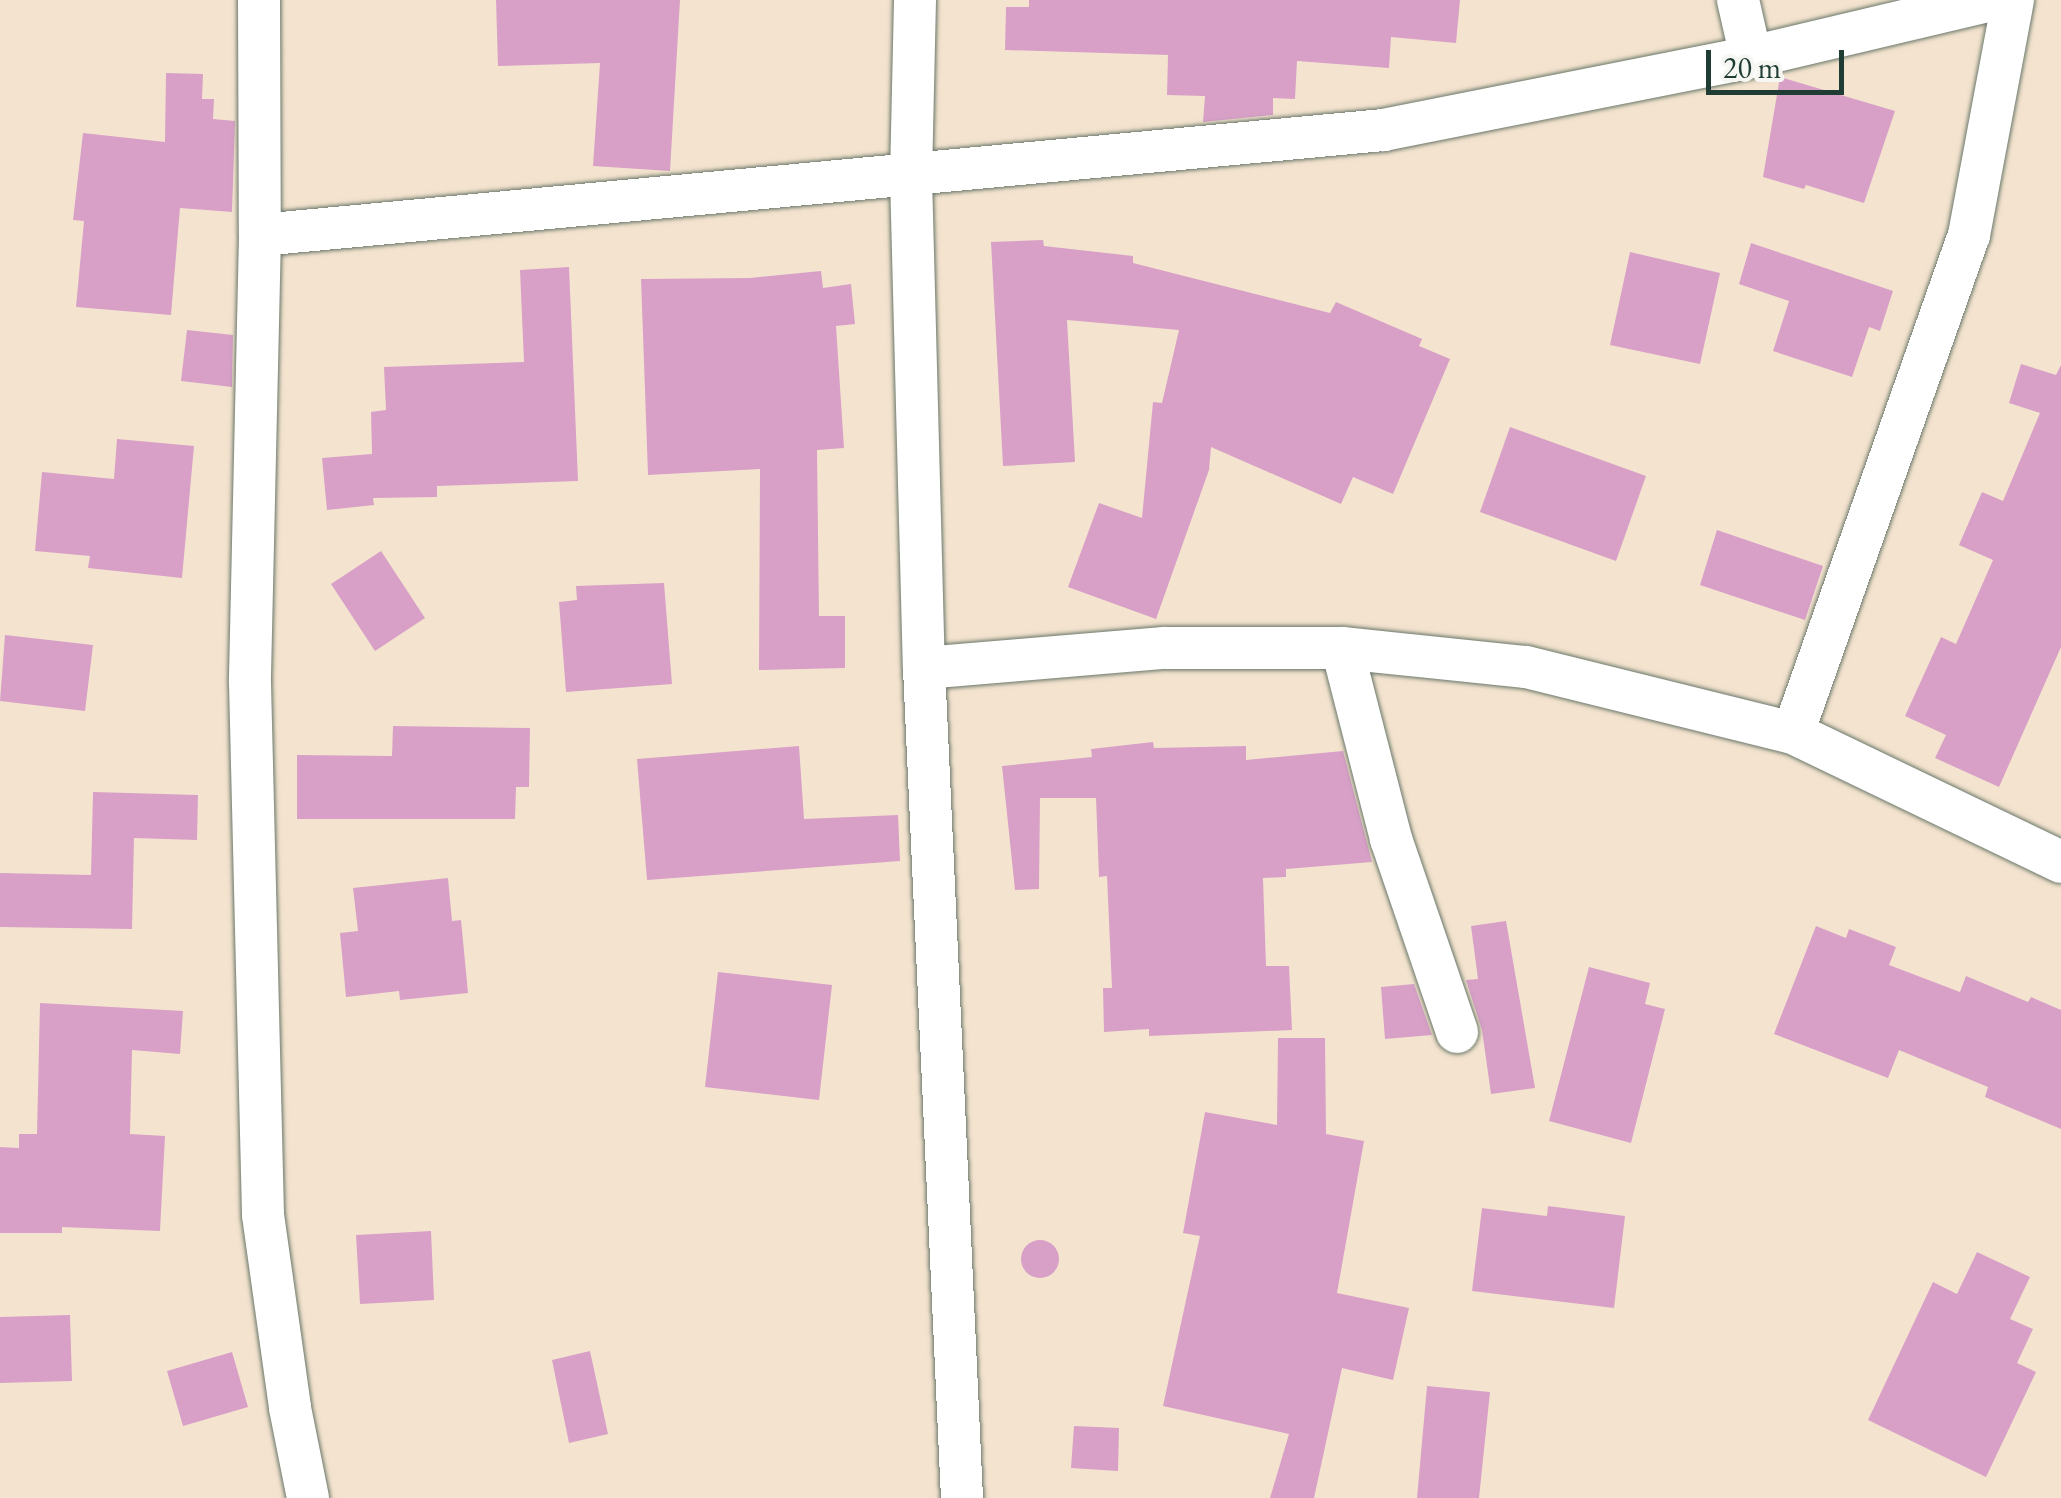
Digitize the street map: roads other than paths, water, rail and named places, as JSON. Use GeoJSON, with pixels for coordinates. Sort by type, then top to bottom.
{"type":"FeatureCollection","features":[{"type":"Feature","properties":{"kind":"street"},"geometry":{"type":"LineString","coordinates":[[259,0],[260,235],[250,683],[263,1215],[290,1408],[308,1498]]}},
{"type":"Feature","properties":{"kind":"street"},"geometry":{"type":"LineString","coordinates":[[916,0],[911,177],[924,668],[962,1498]]}},
{"type":"Feature","properties":{"kind":"street"},"geometry":{"type":"LineString","coordinates":[[1738,0],[1752,57]]}},
{"type":"Feature","properties":{"kind":"street"},"geometry":{"type":"LineString","coordinates":[[260,235],[1383,130],[1752,57],[1992,0]]}},
{"type":"Feature","properties":{"kind":"street"},"geometry":{"type":"LineString","coordinates":[[1793,733],[1969,235],[2013,0]]}},
{"type":"Feature","properties":{"kind":"street"},"geometry":{"type":"LineString","coordinates":[[924,668],[1164,648],[1342,648],[1526,667],[1793,733],[2061,862]]}},
{"type":"Feature","properties":{"kind":"street"},"geometry":{"type":"LineString","coordinates":[[1342,648],[1391,839],[1457,1032]]}}]}
